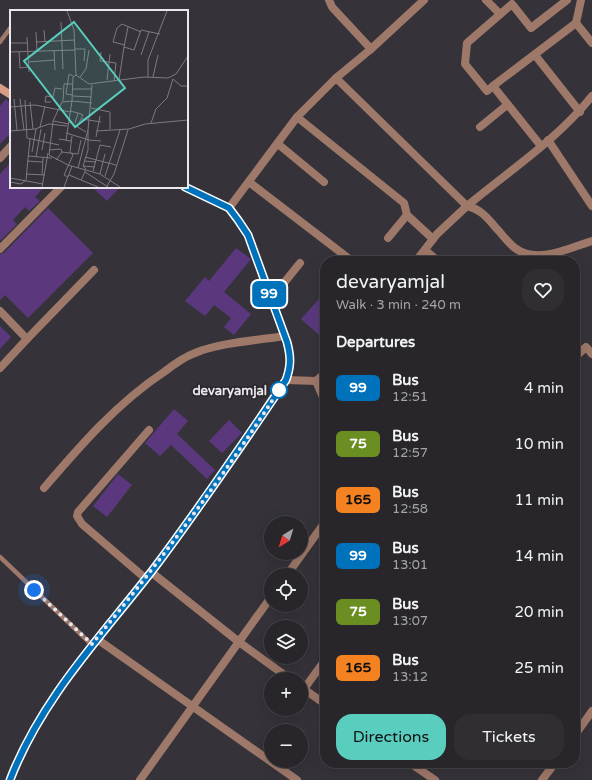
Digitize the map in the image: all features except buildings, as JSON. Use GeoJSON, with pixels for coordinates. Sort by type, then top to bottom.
{"type":"FeatureCollection","features":[{"type":"Feature","properties":{"kind":"main road"},"geometry":{"type":"LineString","coordinates":[[10,780],[40,718],[70,672],[151,572],[205,500],[286,380],[291,366],[291,355],[285,336],[248,235],[229,208],[187,188]]}},
{"type":"Feature","properties":{"kind":"street"},"geometry":{"type":"LineString","coordinates":[[339,0],[331,3],[371,49]]}},
{"type":"Feature","properties":{"kind":"street"},"geometry":{"type":"LineString","coordinates":[[229,208],[297,117],[336,78],[371,49],[424,0]]}},
{"type":"Feature","properties":{"kind":"street"},"geometry":{"type":"LineString","coordinates":[[486,0],[500,14]]}},
{"type":"Feature","properties":{"kind":"street"},"geometry":{"type":"LineString","coordinates":[[567,0],[532,28],[512,4],[467,43],[465,64],[487,91],[576,23],[581,0]]}},
{"type":"Feature","properties":{"kind":"street"},"geometry":{"type":"LineString","coordinates":[[576,23],[592,43]]}},
{"type":"Feature","properties":{"kind":"street"},"geometry":{"type":"LineString","coordinates":[[535,55],[580,112]]}},
{"type":"Feature","properties":{"kind":"street"},"geometry":{"type":"LineString","coordinates":[[336,78],[467,206],[476,208],[483,213],[515,249],[527,256]]}},
{"type":"Feature","properties":{"kind":"street"},"geometry":{"type":"LineString","coordinates":[[493,86],[541,146]]}},
{"type":"Feature","properties":{"kind":"street"},"geometry":{"type":"LineString","coordinates":[[420,256],[433,239],[467,206],[580,112],[592,96]]}},
{"type":"Feature","properties":{"kind":"street"},"geometry":{"type":"LineString","coordinates":[[480,127],[507,105]]}},
{"type":"Feature","properties":{"kind":"street"},"geometry":{"type":"LineString","coordinates":[[297,117],[404,204],[407,208],[407,215],[388,238]]}},
{"type":"Feature","properties":{"kind":"street"},"geometry":{"type":"LineString","coordinates":[[548,140],[592,206]]}},
{"type":"Feature","properties":{"kind":"street"},"geometry":{"type":"LineString","coordinates":[[278,144],[324,182]]}},
{"type":"Feature","properties":{"kind":"street"},"geometry":{"type":"LineString","coordinates":[[0,158],[10,147]]}},
{"type":"Feature","properties":{"kind":"street"},"geometry":{"type":"LineString","coordinates":[[249,182],[345,256]]}},
{"type":"Feature","properties":{"kind":"street"},"geometry":{"type":"LineString","coordinates":[[0,249],[60,188]]}},
{"type":"Feature","properties":{"kind":"street"},"geometry":{"type":"LineString","coordinates":[[407,215],[433,239]]}},
{"type":"Feature","properties":{"kind":"street"},"geometry":{"type":"LineString","coordinates":[[541,256],[592,241]]}},
{"type":"Feature","properties":{"kind":"street"},"geometry":{"type":"LineString","coordinates":[[425,250],[432,256]]}},
{"type":"Feature","properties":{"kind":"street"},"geometry":{"type":"LineString","coordinates":[[271,299],[300,263]]}},
{"type":"Feature","properties":{"kind":"street"},"geometry":{"type":"LineString","coordinates":[[0,368],[94,270]]}},
{"type":"Feature","properties":{"kind":"street"},"geometry":{"type":"LineString","coordinates":[[0,312],[27,339]]}},
{"type":"Feature","properties":{"kind":"street"},"geometry":{"type":"LineString","coordinates":[[44,488],[86,439],[141,387],[174,365],[195,353],[210,348],[285,336]]}},
{"type":"Feature","properties":{"kind":"street"},"geometry":{"type":"LineString","coordinates":[[580,352],[586,347],[592,354]]}},
{"type":"Feature","properties":{"kind":"street"},"geometry":{"type":"LineString","coordinates":[[286,380],[316,381],[320,377]]}},
{"type":"Feature","properties":{"kind":"street"},"geometry":{"type":"LineString","coordinates":[[316,381],[320,390]]}},
{"type":"Feature","properties":{"kind":"street"},"geometry":{"type":"LineString","coordinates":[[145,578],[82,524],[77,516],[78,512],[149,430]]}},
{"type":"Feature","properties":{"kind":"street"},"geometry":{"type":"LineString","coordinates":[[292,568],[320,529]]}},
{"type":"Feature","properties":{"kind":"street"},"geometry":{"type":"LineString","coordinates":[[151,572],[239,642],[280,672]]}},
{"type":"Feature","properties":{"kind":"street"},"geometry":{"type":"LineString","coordinates":[[140,780],[192,705],[264,607]]}},
{"type":"Feature","properties":{"kind":"street"},"geometry":{"type":"LineString","coordinates":[[94,642],[192,705],[297,780]]}},
{"type":"Feature","properties":{"kind":"street"},"geometry":{"type":"LineString","coordinates":[[308,682],[320,666]]}},
{"type":"Feature","properties":{"kind":"street"},"geometry":{"type":"LineString","coordinates":[[308,692],[320,700]]}},
{"type":"Feature","properties":{"kind":"street"},"geometry":{"type":"LineString","coordinates":[[580,728],[592,711]]}},
{"type":"Feature","properties":{"kind":"street"},"geometry":{"type":"LineString","coordinates":[[417,768],[434,780]]}},
{"type":"Feature","properties":{"kind":"street"},"geometry":{"type":"LineString","coordinates":[[542,780],[551,768]]}},
{"type":"Feature","properties":{"kind":"lane"},"geometry":{"type":"LineString","coordinates":[[0,42],[10,28]]}},
{"type":"Feature","properties":{"kind":"lane"},"geometry":{"type":"LineString","coordinates":[[0,557],[94,642]]}},
{"type":"Feature","properties":{"kind":"bus line","name":"99"},"geometry":{"type":"LineString","coordinates":[[10,780],[40,718],[70,672],[151,572],[205,500],[286,380],[291,366],[291,355],[287,342],[248,235],[229,208],[187,188]]}},
{"type":"Feature","properties":{"kind":"place","name":"devaryamjal"},"geometry":{"type":"Point","coordinates":[279,390]}},
{"type":"Feature","properties":{"kind":"route"},"geometry":{"type":"LineString","coordinates":[[34,590],[92,644],[151,572],[205,500],[279,390]]}}]}
